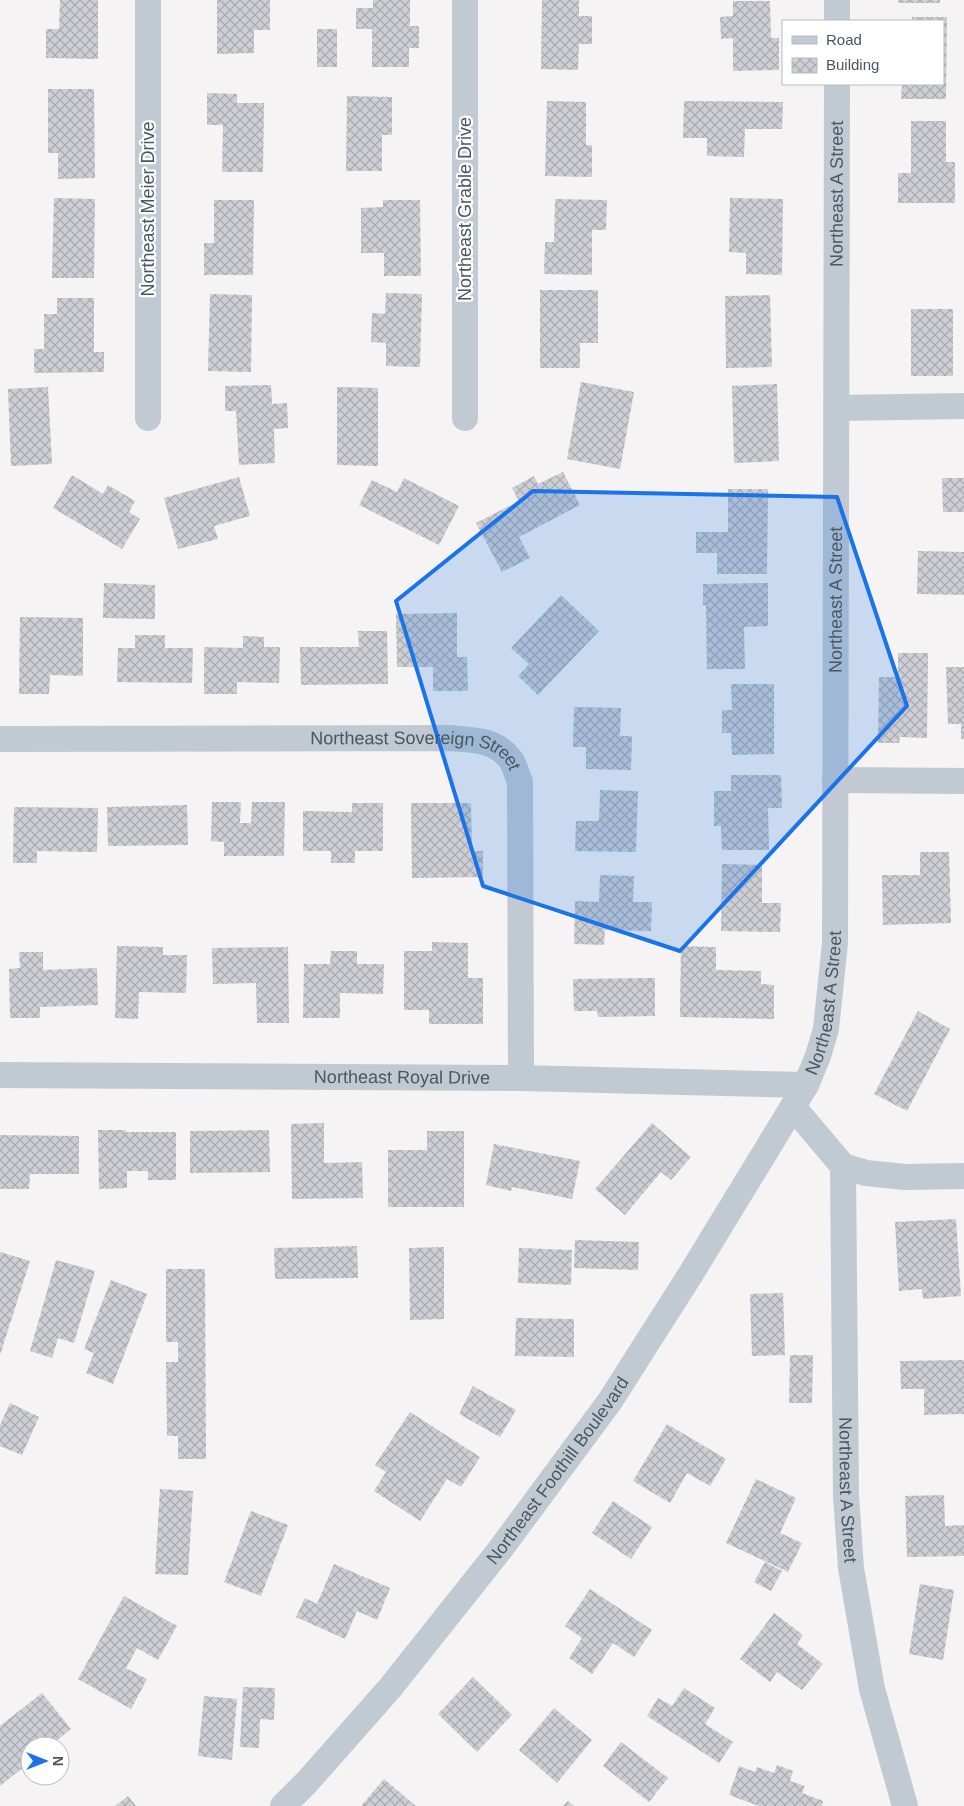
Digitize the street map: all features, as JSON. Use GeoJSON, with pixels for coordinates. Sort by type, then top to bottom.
{"type":"FeatureCollection","features":[{"type":"Feature","properties":{"kind":"street","name":"Northeast Meier Drive"},"geometry":{"type":"LineString","coordinates":[[148,0],[148,418]]}},
{"type":"Feature","properties":{"kind":"street","name":"Northeast Grable Drive"},"geometry":{"type":"LineString","coordinates":[[465,0],[465,418]]}},
{"type":"Feature","properties":{"kind":"street"},"geometry":{"type":"LineString","coordinates":[[837,0],[837,20]]}},
{"type":"Feature","properties":{"kind":"street","name":"Northeast A Street"},"geometry":{"type":"LineString","coordinates":[[793,1107],[806,1085],[818,1056],[826,1029],[835,943],[837,85]]}},
{"type":"Feature","properties":{"kind":"street"},"geometry":{"type":"LineString","coordinates":[[836,408],[964,406]]}},
{"type":"Feature","properties":{"kind":"street","name":"Northeast Sovereign Street"},"geometry":{"type":"LineString","coordinates":[[0,738],[449,738],[481,741],[499,747],[512,760],[520,782],[521,1078]]}},
{"type":"Feature","properties":{"kind":"street"},"geometry":{"type":"LineString","coordinates":[[835,780],[964,780]]}},
{"type":"Feature","properties":{"kind":"street","name":"Northeast Royal Drive"},"geometry":{"type":"LineString","coordinates":[[0,1074],[521,1078],[806,1085]]}},
{"type":"Feature","properties":{"kind":"street"},"geometry":{"type":"LineString","coordinates":[[793,1107],[843,1166],[866,1173],[905,1177],[964,1176]]}},
{"type":"Feature","properties":{"kind":"street","name":"Northeast Foothill Boulevard"},"geometry":{"type":"LineString","coordinates":[[283,1806],[307,1782],[390,1688],[499,1550],[610,1401],[793,1107]]}},
{"type":"Feature","properties":{"kind":"street","name":"Northeast A Street"},"geometry":{"type":"LineString","coordinates":[[843,1166],[846,1496],[851,1568],[872,1689],[905,1806]]}},
{"type":"Feature","properties":{"kind":"highlighted area"},"geometry":{"type":"Polygon","coordinates":[[[533,491],[837,497],[907,706],[680,951],[483,886],[396,601],[533,491]]]}},
{"type":"Feature","properties":{"kind":"building"},"geometry":{"type":"Polygon","coordinates":[[[60,0],[98,0],[98,59],[46,58],[46,29],[59,29],[60,0]]]}},
{"type":"Feature","properties":{"kind":"building"},"geometry":{"type":"Polygon","coordinates":[[[217,0],[270,0],[270,30],[254,30],[254,53],[217,54],[217,0]]]}},
{"type":"Feature","properties":{"kind":"building"},"geometry":{"type":"Polygon","coordinates":[[[373,0],[410,0],[410,26],[419,26],[419,48],[409,48],[409,67],[372,67],[372,29],[356,29],[356,8],[373,8],[373,0]]]}},
{"type":"Feature","properties":{"kind":"building"},"geometry":{"type":"Polygon","coordinates":[[[542,0],[579,0],[579,16],[592,16],[592,44],[579,44],[578,70],[541,69],[542,0]]]}},
{"type":"Feature","properties":{"kind":"building"},"geometry":{"type":"Polygon","coordinates":[[[899,0],[940,0],[940,3],[898,3],[899,0]]]}},
{"type":"Feature","properties":{"kind":"building"},"geometry":{"type":"Polygon","coordinates":[[[733,1],[770,1],[771,38],[779,38],[779,70],[733,71],[733,38],[721,39],[720,17],[733,16],[733,1]]]}},
{"type":"Feature","properties":{"kind":"building"},"geometry":{"type":"Polygon","coordinates":[[[912,17],[947,17],[946,99],[901,99],[902,85],[944,85],[944,20],[912,20],[912,17]]]}},
{"type":"Feature","properties":{"kind":"building"},"geometry":{"type":"Polygon","coordinates":[[[317,29],[337,29],[337,67],[317,67],[317,29]]]}},
{"type":"Feature","properties":{"kind":"building"},"geometry":{"type":"Polygon","coordinates":[[[48,89],[94,89],[95,178],[58,179],[58,153],[48,153],[48,89]]]}},
{"type":"Feature","properties":{"kind":"building"},"geometry":{"type":"Polygon","coordinates":[[[207,93],[237,94],[237,103],[264,103],[263,172],[222,172],[223,125],[207,125],[207,93]]]}},
{"type":"Feature","properties":{"kind":"building"},"geometry":{"type":"Polygon","coordinates":[[[347,96],[392,97],[392,135],[382,135],[382,171],[346,171],[347,96]]]}},
{"type":"Feature","properties":{"kind":"building"},"geometry":{"type":"Polygon","coordinates":[[[547,101],[586,102],[586,145],[592,145],[592,177],[545,176],[547,101]]]}},
{"type":"Feature","properties":{"kind":"building"},"geometry":{"type":"Polygon","coordinates":[[[684,101],[783,102],[782,129],[745,129],[744,157],[707,156],[707,138],[683,138],[684,101]]]}},
{"type":"Feature","properties":{"kind":"building"},"geometry":{"type":"Polygon","coordinates":[[[911,121],[946,121],[946,162],[955,162],[955,203],[898,203],[898,173],[911,173],[911,121]]]}},
{"type":"Feature","properties":{"kind":"building"},"geometry":{"type":"Polygon","coordinates":[[[54,198],[95,199],[94,278],[52,278],[54,198]]]}},
{"type":"Feature","properties":{"kind":"building"},"geometry":{"type":"Polygon","coordinates":[[[730,198],[783,199],[782,275],[746,274],[746,253],[729,252],[730,198]]]}},
{"type":"Feature","properties":{"kind":"building"},"geometry":{"type":"Polygon","coordinates":[[[555,199],[607,200],[606,230],[592,230],[592,275],[544,274],[545,242],[554,242],[555,199]]]}},
{"type":"Feature","properties":{"kind":"building"},"geometry":{"type":"Polygon","coordinates":[[[214,200],[254,200],[253,275],[204,275],[204,243],[214,243],[214,200]]]}},
{"type":"Feature","properties":{"kind":"building"},"geometry":{"type":"Polygon","coordinates":[[[383,200],[420,200],[421,276],[384,276],[384,253],[361,253],[361,208],[383,207],[383,200]]]}},
{"type":"Feature","properties":{"kind":"building"},"geometry":{"type":"Polygon","coordinates":[[[540,290],[598,290],[598,343],[580,343],[580,368],[540,368],[540,290]]]}},
{"type":"Feature","properties":{"kind":"building"},"geometry":{"type":"Polygon","coordinates":[[[386,293],[422,294],[420,367],[386,366],[386,343],[371,342],[372,313],[385,314],[386,293]]]}},
{"type":"Feature","properties":{"kind":"building"},"geometry":{"type":"Polygon","coordinates":[[[210,294],[252,295],[251,372],[208,371],[210,294]]]}},
{"type":"Feature","properties":{"kind":"building"},"geometry":{"type":"Polygon","coordinates":[[[770,295],[772,367],[726,368],[725,296],[770,295]]]}},
{"type":"Feature","properties":{"kind":"building"},"geometry":{"type":"Polygon","coordinates":[[[57,298],[94,298],[94,352],[104,352],[104,372],[34,373],[34,349],[44,349],[44,314],[57,314],[57,298]]]}},
{"type":"Feature","properties":{"kind":"building"},"geometry":{"type":"Polygon","coordinates":[[[911,309],[953,309],[953,376],[911,376],[911,309]]]}},
{"type":"Feature","properties":{"kind":"building"},"geometry":{"type":"Polygon","coordinates":[[[581,382],[634,392],[620,469],[567,459],[581,382]]]}},
{"type":"Feature","properties":{"kind":"building"},"geometry":{"type":"Polygon","coordinates":[[[777,384],[779,461],[734,463],[732,386],[777,384]]]}},
{"type":"Feature","properties":{"kind":"building"},"geometry":{"type":"Polygon","coordinates":[[[271,385],[272,404],[287,403],[288,428],[274,429],[275,463],[239,465],[236,411],[225,411],[225,386],[271,385]]]}},
{"type":"Feature","properties":{"kind":"building"},"geometry":{"type":"Polygon","coordinates":[[[48,387],[52,464],[11,466],[8,389],[48,387]]]}},
{"type":"Feature","properties":{"kind":"building"},"geometry":{"type":"Polygon","coordinates":[[[337,387],[378,388],[378,466],[337,465],[337,387]]]}},
{"type":"Feature","properties":{"kind":"building"},"geometry":{"type":"Polygon","coordinates":[[[563,472],[580,505],[519,537],[530,558],[502,572],[476,523],[519,501],[512,488],[534,476],[538,484],[563,472]]]}},
{"type":"Feature","properties":{"kind":"building"},"geometry":{"type":"Polygon","coordinates":[[[72,475],[103,494],[108,485],[135,501],[129,512],[140,519],[122,549],[53,508],[72,475]]]}},
{"type":"Feature","properties":{"kind":"building"},"geometry":{"type":"Polygon","coordinates":[[[239,477],[250,516],[214,526],[218,539],[178,549],[164,498],[239,477]]]}},
{"type":"Feature","properties":{"kind":"building"},"geometry":{"type":"Polygon","coordinates":[[[404,478],[459,506],[439,545],[359,505],[372,480],[397,492],[404,478]]]}},
{"type":"Feature","properties":{"kind":"building"},"geometry":{"type":"Polygon","coordinates":[[[942,478],[964,478],[964,512],[943,512],[942,478]]]}},
{"type":"Feature","properties":{"kind":"building"},"geometry":{"type":"Polygon","coordinates":[[[728,489],[768,489],[767,574],[717,574],[717,553],[696,553],[696,532],[728,532],[728,489]]]}},
{"type":"Feature","properties":{"kind":"building"},"geometry":{"type":"Polygon","coordinates":[[[918,551],[964,552],[964,595],[917,594],[918,551]]]}},
{"type":"Feature","properties":{"kind":"building"},"geometry":{"type":"Polygon","coordinates":[[[104,583],[155,585],[155,619],[103,618],[104,583]]]}},
{"type":"Feature","properties":{"kind":"building"},"geometry":{"type":"Polygon","coordinates":[[[768,583],[768,626],[744,627],[745,669],[707,669],[706,605],[703,605],[703,584],[768,583]]]}},
{"type":"Feature","properties":{"kind":"building"},"geometry":{"type":"Polygon","coordinates":[[[561,595],[599,631],[538,695],[518,676],[529,664],[511,648],[561,595]]]}},
{"type":"Feature","properties":{"kind":"building"},"geometry":{"type":"Polygon","coordinates":[[[457,613],[457,657],[467,657],[468,691],[433,691],[433,667],[397,667],[396,614],[457,613]]]}},
{"type":"Feature","properties":{"kind":"building"},"geometry":{"type":"Polygon","coordinates":[[[20,617],[83,618],[83,676],[50,675],[49,694],[19,694],[20,617]]]}},
{"type":"Feature","properties":{"kind":"building"},"geometry":{"type":"Polygon","coordinates":[[[358,631],[387,631],[388,684],[301,685],[300,647],[359,647],[358,631]]]}},
{"type":"Feature","properties":{"kind":"building"},"geometry":{"type":"Polygon","coordinates":[[[135,635],[165,635],[165,648],[193,648],[192,683],[117,682],[118,648],[135,648],[135,635]]]}},
{"type":"Feature","properties":{"kind":"building"},"geometry":{"type":"Polygon","coordinates":[[[243,636],[264,637],[264,647],[280,647],[279,683],[237,682],[237,694],[204,694],[204,647],[243,648],[243,636]]]}},
{"type":"Feature","properties":{"kind":"building"},"geometry":{"type":"Polygon","coordinates":[[[898,653],[928,653],[927,738],[900,737],[899,743],[878,743],[879,677],[898,677],[898,653]]]}},
{"type":"Feature","properties":{"kind":"building"},"geometry":{"type":"Polygon","coordinates":[[[946,667],[964,667],[964,739],[961,739],[961,724],[948,724],[946,667]]]}},
{"type":"Feature","properties":{"kind":"building"},"geometry":{"type":"Polygon","coordinates":[[[731,684],[774,684],[774,754],[732,755],[731,733],[722,733],[722,710],[732,710],[731,684]]]}},
{"type":"Feature","properties":{"kind":"building"},"geometry":{"type":"Polygon","coordinates":[[[574,707],[621,708],[620,736],[632,736],[631,770],[586,769],[586,747],[573,747],[574,707]]]}},
{"type":"Feature","properties":{"kind":"building"},"geometry":{"type":"Polygon","coordinates":[[[731,775],[781,775],[782,808],[768,808],[769,850],[722,850],[721,826],[714,826],[714,791],[731,791],[731,775]]]}},
{"type":"Feature","properties":{"kind":"building"},"geometry":{"type":"Polygon","coordinates":[[[600,790],[638,791],[636,852],[575,851],[576,821],[599,821],[600,790]]]}},
{"type":"Feature","properties":{"kind":"building"},"geometry":{"type":"Polygon","coordinates":[[[212,802],[241,802],[240,823],[251,823],[252,802],[285,802],[284,856],[224,856],[224,842],[211,841],[212,802]]]}},
{"type":"Feature","properties":{"kind":"building"},"geometry":{"type":"Polygon","coordinates":[[[352,803],[383,803],[383,851],[355,851],[355,863],[331,863],[331,851],[303,851],[303,811],[352,812],[352,803]]]}},
{"type":"Feature","properties":{"kind":"building"},"geometry":{"type":"Polygon","coordinates":[[[411,803],[471,803],[472,851],[483,851],[483,877],[412,878],[411,803]]]}},
{"type":"Feature","properties":{"kind":"building"},"geometry":{"type":"Polygon","coordinates":[[[187,805],[188,845],[108,846],[107,807],[187,805]]]}},
{"type":"Feature","properties":{"kind":"building"},"geometry":{"type":"Polygon","coordinates":[[[14,807],[98,808],[97,852],[37,851],[37,863],[13,863],[14,807]]]}},
{"type":"Feature","properties":{"kind":"building"},"geometry":{"type":"Polygon","coordinates":[[[920,852],[949,852],[951,923],[883,925],[882,875],[920,875],[920,852]]]}},
{"type":"Feature","properties":{"kind":"building"},"geometry":{"type":"Polygon","coordinates":[[[722,864],[762,865],[762,903],[781,903],[780,932],[721,931],[722,864]]]}},
{"type":"Feature","properties":{"kind":"building"},"geometry":{"type":"Polygon","coordinates":[[[600,875],[634,876],[633,902],[652,902],[651,931],[605,930],[604,945],[574,944],[575,901],[599,902],[600,875]]]}},
{"type":"Feature","properties":{"kind":"building"},"geometry":{"type":"Polygon","coordinates":[[[432,942],[468,943],[468,978],[483,978],[483,1024],[429,1024],[429,1010],[404,1010],[404,951],[432,951],[432,942]]]}},
{"type":"Feature","properties":{"kind":"building"},"geometry":{"type":"Polygon","coordinates":[[[117,946],[163,947],[163,955],[187,955],[186,993],[139,992],[138,1019],[115,1018],[117,946]]]}},
{"type":"Feature","properties":{"kind":"building"},"geometry":{"type":"Polygon","coordinates":[[[681,946],[716,947],[716,970],[761,971],[761,984],[774,985],[774,1019],[680,1017],[681,946]]]}},
{"type":"Feature","properties":{"kind":"building"},"geometry":{"type":"Polygon","coordinates":[[[288,947],[289,1023],[257,1023],[256,983],[213,984],[212,948],[288,947]]]}},
{"type":"Feature","properties":{"kind":"building"},"geometry":{"type":"Polygon","coordinates":[[[331,951],[357,951],[357,964],[384,964],[383,994],[340,993],[340,1018],[303,1018],[304,964],[330,964],[331,951]]]}},
{"type":"Feature","properties":{"kind":"building"},"geometry":{"type":"Polygon","coordinates":[[[19,952],[43,952],[43,970],[97,968],[98,1005],[40,1007],[40,1018],[10,1018],[9,969],[20,968],[19,952]]]}},
{"type":"Feature","properties":{"kind":"building"},"geometry":{"type":"Polygon","coordinates":[[[655,978],[655,1016],[598,1017],[597,1011],[574,1011],[573,979],[655,978]]]}},
{"type":"Feature","properties":{"kind":"building"},"geometry":{"type":"Polygon","coordinates":[[[918,1011],[950,1029],[907,1111],[874,1094],[918,1011]]]}},
{"type":"Feature","properties":{"kind":"building"},"geometry":{"type":"Polygon","coordinates":[[[324,1123],[324,1163],[362,1162],[363,1198],[292,1199],[291,1124],[324,1123]]]}},
{"type":"Feature","properties":{"kind":"building"},"geometry":{"type":"Polygon","coordinates":[[[652,1123],[691,1157],[671,1180],[661,1172],[625,1215],[595,1189],[652,1123]]]}},
{"type":"Feature","properties":{"kind":"building"},"geometry":{"type":"Polygon","coordinates":[[[98,1130],[176,1132],[176,1180],[148,1180],[148,1171],[127,1171],[127,1188],[99,1189],[98,1130]]]}},
{"type":"Feature","properties":{"kind":"building"},"geometry":{"type":"Polygon","coordinates":[[[269,1130],[270,1172],[190,1173],[190,1131],[269,1130]]]}},
{"type":"Feature","properties":{"kind":"building"},"geometry":{"type":"Polygon","coordinates":[[[427,1131],[464,1131],[464,1207],[388,1207],[388,1150],[427,1150],[427,1131]]]}},
{"type":"Feature","properties":{"kind":"building"},"geometry":{"type":"Polygon","coordinates":[[[0,1135],[79,1136],[79,1174],[30,1174],[29,1189],[0,1189],[0,1135]]]}},
{"type":"Feature","properties":{"kind":"building"},"geometry":{"type":"Polygon","coordinates":[[[494,1144],[580,1161],[572,1199],[512,1187],[511,1191],[486,1185],[494,1144]]]}},
{"type":"Feature","properties":{"kind":"building"},"geometry":{"type":"Polygon","coordinates":[[[956,1219],[961,1296],[923,1299],[922,1289],[899,1291],[895,1222],[956,1219]]]}},
{"type":"Feature","properties":{"kind":"building"},"geometry":{"type":"Polygon","coordinates":[[[575,1240],[639,1242],[638,1270],[574,1268],[575,1240]]]}},
{"type":"Feature","properties":{"kind":"building"},"geometry":{"type":"Polygon","coordinates":[[[357,1246],[358,1278],[275,1279],[274,1248],[357,1246]]]}},
{"type":"Feature","properties":{"kind":"building"},"geometry":{"type":"Polygon","coordinates":[[[444,1247],[444,1319],[410,1320],[409,1248],[444,1247]]]}},
{"type":"Feature","properties":{"kind":"building"},"geometry":{"type":"Polygon","coordinates":[[[519,1248],[572,1250],[571,1285],[518,1283],[519,1248]]]}},
{"type":"Feature","properties":{"kind":"building"},"geometry":{"type":"Polygon","coordinates":[[[0,1252],[30,1261],[0,1355],[0,1252]]]}},
{"type":"Feature","properties":{"kind":"building"},"geometry":{"type":"Polygon","coordinates":[[[56,1260],[95,1271],[74,1343],[58,1338],[52,1358],[30,1351],[56,1260]]]}},
{"type":"Feature","properties":{"kind":"building"},"geometry":{"type":"Polygon","coordinates":[[[166,1269],[205,1269],[206,1459],[178,1459],[178,1436],[167,1436],[166,1362],[178,1362],[178,1342],[166,1342],[166,1269]]]}},
{"type":"Feature","properties":{"kind":"building"},"geometry":{"type":"Polygon","coordinates":[[[111,1280],[147,1294],[113,1384],[86,1373],[94,1353],[84,1349],[111,1280]]]}},
{"type":"Feature","properties":{"kind":"building"},"geometry":{"type":"Polygon","coordinates":[[[783,1293],[785,1355],[752,1356],[750,1294],[783,1293]]]}},
{"type":"Feature","properties":{"kind":"building"},"geometry":{"type":"Polygon","coordinates":[[[516,1318],[574,1319],[574,1357],[515,1356],[516,1318]]]}},
{"type":"Feature","properties":{"kind":"building"},"geometry":{"type":"Polygon","coordinates":[[[790,1355],[813,1355],[812,1403],[789,1403],[790,1355]]]}},
{"type":"Feature","properties":{"kind":"building"},"geometry":{"type":"Polygon","coordinates":[[[964,1360],[964,1414],[924,1415],[924,1389],[901,1389],[900,1361],[964,1360]]]}},
{"type":"Feature","properties":{"kind":"building"},"geometry":{"type":"Polygon","coordinates":[[[473,1386],[516,1410],[500,1437],[459,1414],[473,1386]]]}},
{"type":"Feature","properties":{"kind":"building"},"geometry":{"type":"Polygon","coordinates":[[[10,1403],[39,1417],[22,1455],[0,1446],[0,1425],[10,1403]]]}},
{"type":"Feature","properties":{"kind":"building"},"geometry":{"type":"Polygon","coordinates":[[[410,1412],[480,1457],[461,1487],[447,1479],[420,1521],[374,1491],[386,1472],[375,1465],[410,1412]]]}},
{"type":"Feature","properties":{"kind":"building"},"geometry":{"type":"Polygon","coordinates":[[[667,1424],[726,1459],[710,1486],[687,1473],[670,1503],[633,1481],[667,1424]]]}},
{"type":"Feature","properties":{"kind":"building"},"geometry":{"type":"Polygon","coordinates":[[[756,1479],[796,1498],[780,1533],[802,1543],[788,1572],[726,1543],[756,1479]]]}},
{"type":"Feature","properties":{"kind":"building"},"geometry":{"type":"Polygon","coordinates":[[[160,1489],[193,1491],[188,1575],[155,1574],[160,1489]]]}},
{"type":"Feature","properties":{"kind":"building"},"geometry":{"type":"Polygon","coordinates":[[[944,1495],[945,1526],[964,1525],[964,1556],[907,1557],[905,1496],[944,1495]]]}},
{"type":"Feature","properties":{"kind":"building"},"geometry":{"type":"Polygon","coordinates":[[[613,1501],[652,1527],[631,1559],[592,1533],[613,1501]]]}},
{"type":"Feature","properties":{"kind":"building"},"geometry":{"type":"Polygon","coordinates":[[[251,1511],[288,1525],[261,1596],[224,1582],[251,1511]]]}},
{"type":"Feature","properties":{"kind":"building"},"geometry":{"type":"Polygon","coordinates":[[[765,1562],[782,1571],[771,1591],[754,1582],[765,1562]]]}},
{"type":"Feature","properties":{"kind":"building"},"geometry":{"type":"Polygon","coordinates":[[[334,1564],[390,1588],[377,1620],[357,1611],[345,1639],[296,1617],[305,1598],[317,1604],[334,1564]]]}},
{"type":"Feature","properties":{"kind":"building"},"geometry":{"type":"Polygon","coordinates":[[[920,1584],[954,1590],[943,1660],[909,1654],[920,1584]]]}},
{"type":"Feature","properties":{"kind":"building"},"geometry":{"type":"Polygon","coordinates":[[[590,1589],[652,1630],[634,1657],[613,1643],[592,1674],[569,1658],[582,1638],[565,1626],[590,1589]]]}},
{"type":"Feature","properties":{"kind":"building"},"geometry":{"type":"Polygon","coordinates":[[[124,1596],[177,1626],[158,1660],[137,1648],[126,1668],[147,1679],[131,1709],[78,1679],[124,1596]]]}},
{"type":"Feature","properties":{"kind":"building"},"geometry":{"type":"Polygon","coordinates":[[[774,1613],[803,1635],[797,1644],[823,1664],[802,1690],[777,1672],[770,1682],[740,1659],[774,1613]]]}},
{"type":"Feature","properties":{"kind":"building"},"geometry":{"type":"Polygon","coordinates":[[[473,1677],[512,1715],[477,1752],[438,1714],[473,1677]]]}},
{"type":"Feature","properties":{"kind":"building"},"geometry":{"type":"Polygon","coordinates":[[[243,1687],[275,1688],[274,1720],[260,1719],[259,1748],[240,1747],[243,1687]]]}},
{"type":"Feature","properties":{"kind":"building"},"geometry":{"type":"Polygon","coordinates":[[[684,1688],[715,1708],[705,1724],[733,1742],[719,1763],[647,1716],[658,1698],[672,1706],[684,1688]]]}},
{"type":"Feature","properties":{"kind":"building"},"geometry":{"type":"Polygon","coordinates":[[[42,1693],[71,1729],[62,1736],[20,1736],[20,1770],[0,1786],[0,1726],[42,1693]]]}},
{"type":"Feature","properties":{"kind":"building"},"geometry":{"type":"Polygon","coordinates":[[[204,1696],[237,1699],[232,1760],[198,1756],[204,1696]]]}},
{"type":"Feature","properties":{"kind":"building"},"geometry":{"type":"Polygon","coordinates":[[[554,1708],[592,1740],[557,1783],[519,1750],[554,1708]]]}},
{"type":"Feature","properties":{"kind":"building"},"geometry":{"type":"Polygon","coordinates":[[[621,1742],[668,1778],[649,1802],[603,1766],[621,1742]]]}},
{"type":"Feature","properties":{"kind":"building"},"geometry":{"type":"Polygon","coordinates":[[[777,1765],[793,1771],[790,1781],[805,1786],[802,1793],[823,1801],[822,1806],[759,1806],[729,1795],[739,1766],[755,1772],[757,1767],[774,1773],[777,1765]]]}},
{"type":"Feature","properties":{"kind":"building"},"geometry":{"type":"Polygon","coordinates":[[[384,1779],[416,1806],[361,1806],[384,1779]]]}},
{"type":"Feature","properties":{"kind":"building"},"geometry":{"type":"Polygon","coordinates":[[[128,1796],[136,1806],[115,1806],[128,1796]]]}},
{"type":"Feature","properties":{"kind":"building"},"geometry":{"type":"Polygon","coordinates":[[[568,1801],[574,1806],[563,1806],[568,1801]]]}}]}
